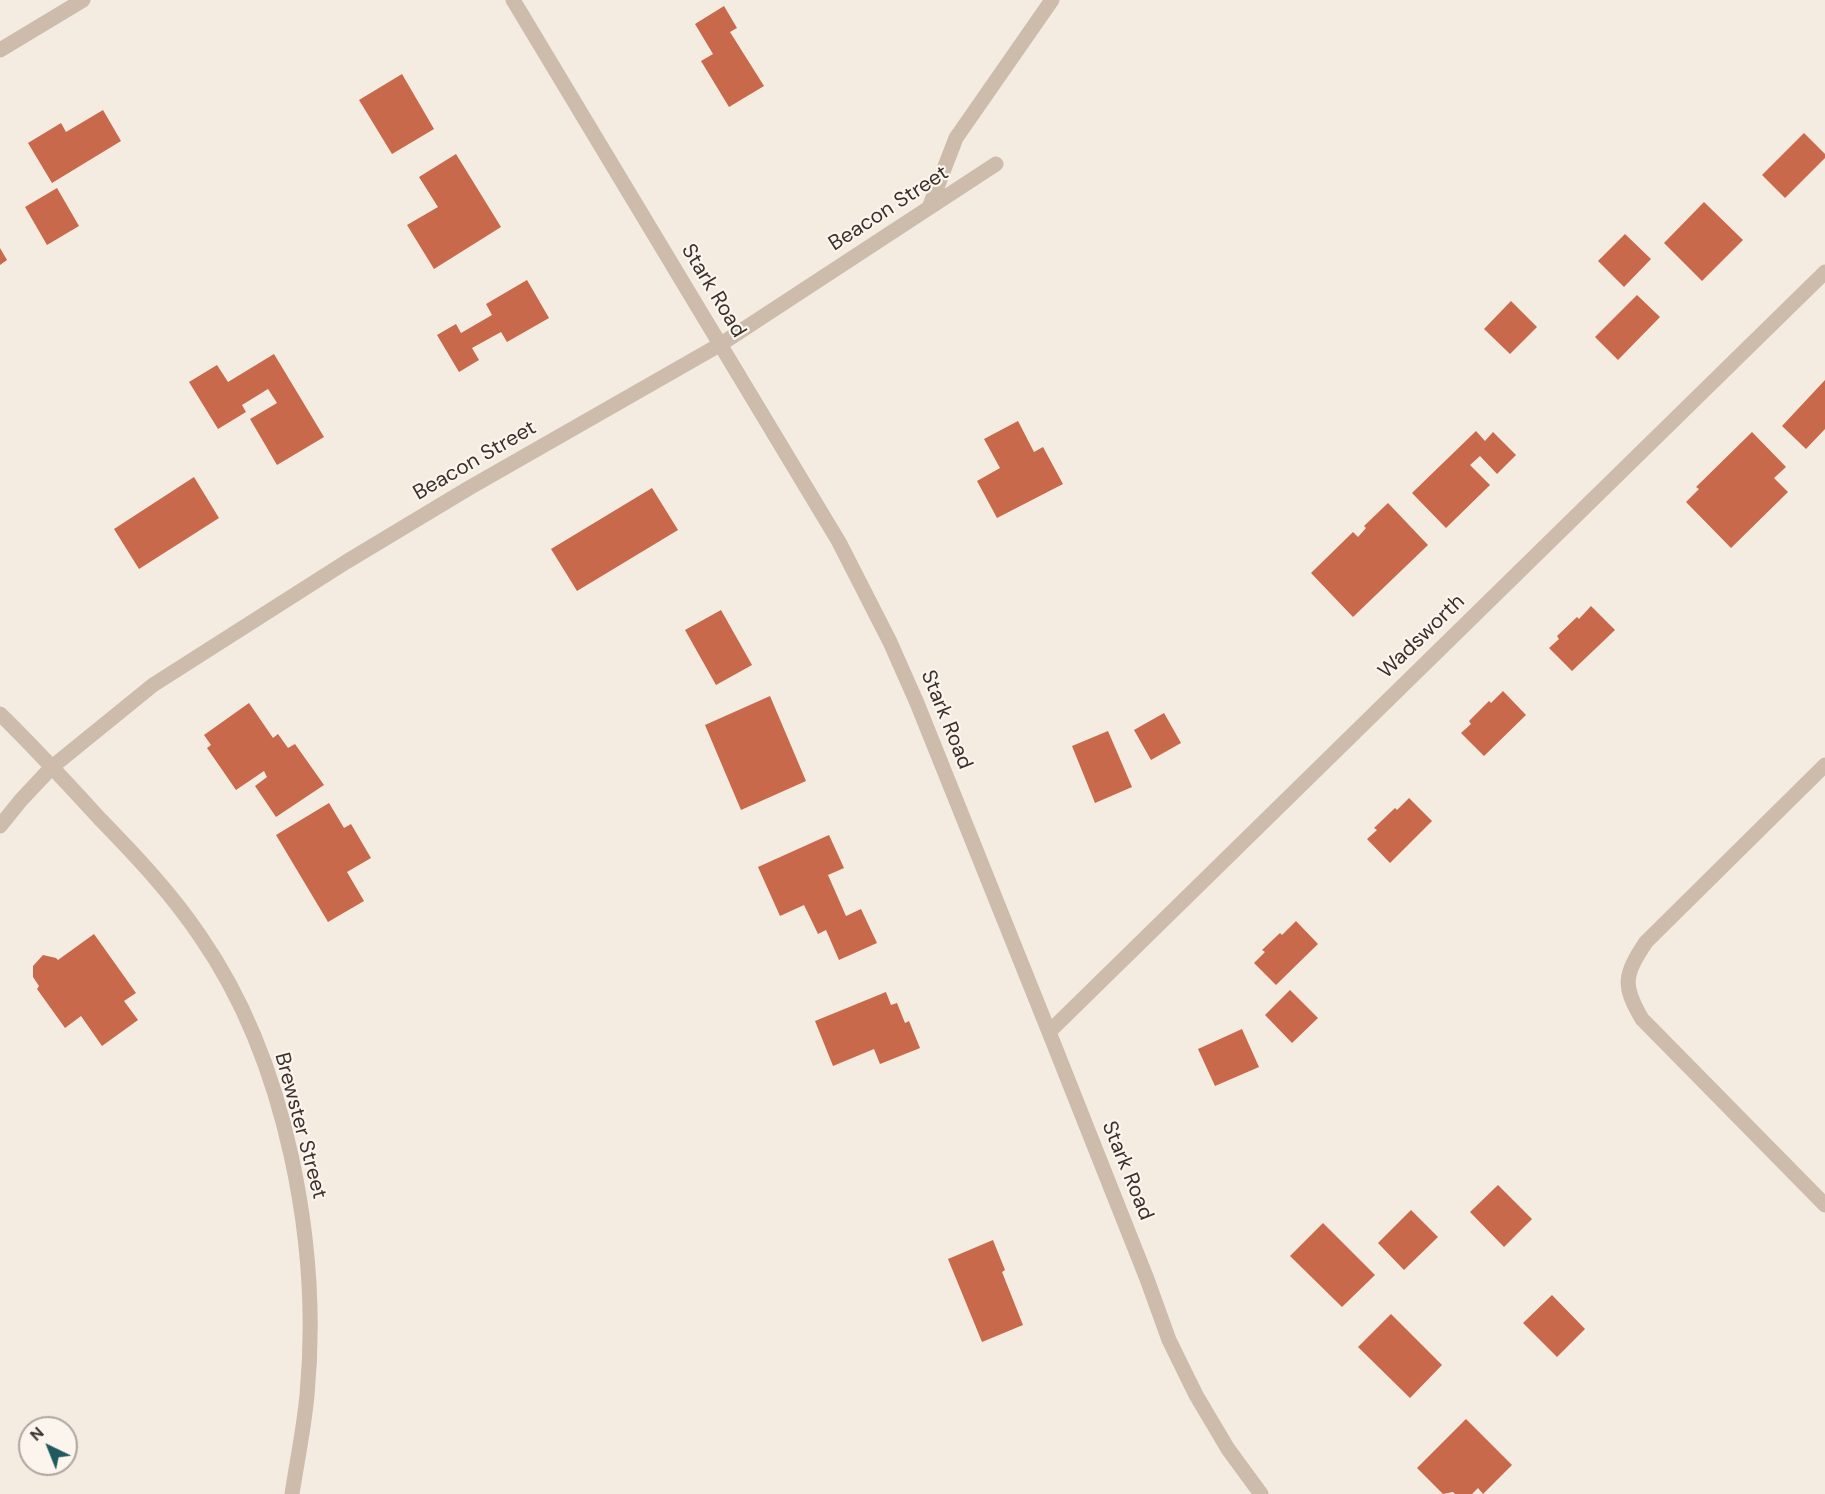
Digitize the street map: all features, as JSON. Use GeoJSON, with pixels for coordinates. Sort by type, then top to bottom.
{"type":"FeatureCollection","features":[{"type":"Feature","properties":{"kind":"street"},"geometry":{"type":"LineString","coordinates":[[0,50],[83,0]]}},
{"type":"Feature","properties":{"kind":"street","name":"Stark Road"},"geometry":{"type":"LineString","coordinates":[[513,0],[839,542],[890,642],[917,703],[1148,1279],[1169,1340],[1201,1404],[1228,1449],[1261,1494]]}},
{"type":"Feature","properties":{"kind":"street"},"geometry":{"type":"LineString","coordinates":[[929,208],[956,138],[1052,0]]}},
{"type":"Feature","properties":{"kind":"street","name":"Beacon Street"},"geometry":{"type":"LineString","coordinates":[[0,826],[52,767],[153,685],[346,562],[469,488],[721,344],[996,164]]}},
{"type":"Feature","properties":{"kind":"street","name":"Wadsworth"},"geometry":{"type":"LineString","coordinates":[[1049,1032],[1825,272]]}},
{"type":"Feature","properties":{"kind":"street","name":"Brewster Street"},"geometry":{"type":"LineString","coordinates":[[0,714],[166,889],[202,937],[225,975],[251,1030],[272,1086],[292,1158],[304,1226],[310,1310],[307,1396],[292,1494]]}},
{"type":"Feature","properties":{"kind":"street"},"geometry":{"type":"LineString","coordinates":[[1825,765],[1646,942],[1633,961],[1628,980],[1630,998],[1642,1019],[1825,1205]]}},
{"type":"Feature","properties":{"kind":"building"},"geometry":{"type":"Polygon","coordinates":[[[724,6],[737,28],[730,32],[764,86],[729,107],[701,61],[713,54],[695,24],[724,6]]]}},
{"type":"Feature","properties":{"kind":"building"},"geometry":{"type":"Polygon","coordinates":[[[402,74],[434,129],[392,154],[359,100],[402,74]]]}},
{"type":"Feature","properties":{"kind":"building"},"geometry":{"type":"Polygon","coordinates":[[[103,110],[121,141],[52,183],[28,143],[61,123],[66,132],[103,110]]]}},
{"type":"Feature","properties":{"kind":"building"},"geometry":{"type":"Polygon","coordinates":[[[1804,133],[1825,154],[1825,158],[1785,198],[1762,175],[1804,133]]]}},
{"type":"Feature","properties":{"kind":"building"},"geometry":{"type":"Polygon","coordinates":[[[456,154],[501,227],[434,269],[407,225],[438,207],[419,177],[456,154]]]}},
{"type":"Feature","properties":{"kind":"building"},"geometry":{"type":"Polygon","coordinates":[[[57,188],[79,226],[47,245],[25,207],[57,188]]]}},
{"type":"Feature","properties":{"kind":"building"},"geometry":{"type":"Polygon","coordinates":[[[1704,202],[1743,240],[1702,281],[1664,243],[1704,202]]]}},
{"type":"Feature","properties":{"kind":"building"},"geometry":{"type":"Polygon","coordinates":[[[1625,234],[1651,259],[1624,287],[1598,261],[1625,234]]]}},
{"type":"Feature","properties":{"kind":"building"},"geometry":{"type":"Polygon","coordinates":[[[0,248],[7,260],[0,265],[0,248]]]}},
{"type":"Feature","properties":{"kind":"building"},"geometry":{"type":"Polygon","coordinates":[[[527,280],[549,318],[507,342],[501,332],[472,348],[479,360],[459,372],[437,335],[456,324],[461,333],[492,315],[486,304],[527,280]]]}},
{"type":"Feature","properties":{"kind":"building"},"geometry":{"type":"Polygon","coordinates":[[[1637,295],[1660,317],[1618,360],[1595,337],[1637,295]]]}},
{"type":"Feature","properties":{"kind":"building"},"geometry":{"type":"Polygon","coordinates":[[[1511,301],[1537,327],[1510,354],[1484,329],[1511,301]]]}},
{"type":"Feature","properties":{"kind":"building"},"geometry":{"type":"Polygon","coordinates":[[[274,354],[324,437],[277,465],[250,419],[277,403],[268,389],[242,405],[246,412],[218,429],[189,382],[217,365],[228,382],[274,354]]]}},
{"type":"Feature","properties":{"kind":"building"},"geometry":{"type":"Polygon","coordinates":[[[1825,380],[1825,429],[1806,449],[1782,426],[1825,380]]]}},
{"type":"Feature","properties":{"kind":"building"},"geometry":{"type":"Polygon","coordinates":[[[1018,421],[1034,452],[1043,447],[1063,484],[997,518],[977,481],[1000,468],[984,439],[1018,421]]]}},
{"type":"Feature","properties":{"kind":"building"},"geometry":{"type":"Polygon","coordinates":[[[1476,431],[1485,441],[1493,432],[1516,455],[1497,474],[1480,456],[1470,465],[1490,485],[1446,528],[1412,493],[1476,431]]]}},
{"type":"Feature","properties":{"kind":"building"},"geometry":{"type":"Polygon","coordinates":[[[1752,432],[1786,467],[1774,478],[1788,492],[1731,548],[1686,502],[1699,489],[1696,487],[1752,432]]]}},
{"type":"Feature","properties":{"kind":"building"},"geometry":{"type":"Polygon","coordinates":[[[194,477],[219,518],[139,569],[114,529],[194,477]]]}},
{"type":"Feature","properties":{"kind":"building"},"geometry":{"type":"Polygon","coordinates":[[[652,488],[678,530],[577,591],[551,549],[652,488]]]}},
{"type":"Feature","properties":{"kind":"building"},"geometry":{"type":"Polygon","coordinates":[[[1388,503],[1428,545],[1353,617],[1311,573],[1353,532],[1358,537],[1366,528],[1364,526],[1388,503]]]}},
{"type":"Feature","properties":{"kind":"building"},"geometry":{"type":"Polygon","coordinates":[[[1591,606],[1615,630],[1572,671],[1549,648],[1559,639],[1557,636],[1577,617],[1579,619],[1591,606]]]}},
{"type":"Feature","properties":{"kind":"building"},"geometry":{"type":"Polygon","coordinates":[[[721,610],[752,665],[716,685],[685,630],[721,610]]]}},
{"type":"Feature","properties":{"kind":"building"},"geometry":{"type":"Polygon","coordinates":[[[1503,691],[1526,715],[1484,756],[1461,733],[1471,724],[1469,721],[1489,701],[1491,703],[1503,691]]]}},
{"type":"Feature","properties":{"kind":"building"},"geometry":{"type":"Polygon","coordinates":[[[770,696],[806,781],[741,810],[705,725],[770,696]]]}},
{"type":"Feature","properties":{"kind":"building"},"geometry":{"type":"Polygon","coordinates":[[[249,703],[273,738],[278,734],[288,748],[295,744],[324,785],[276,817],[255,786],[267,777],[264,771],[236,790],[207,748],[211,745],[204,735],[249,703]]]}},
{"type":"Feature","properties":{"kind":"building"},"geometry":{"type":"Polygon","coordinates":[[[1164,713],[1181,743],[1151,760],[1134,730],[1164,713]]]}},
{"type":"Feature","properties":{"kind":"building"},"geometry":{"type":"Polygon","coordinates":[[[1108,731],[1132,787],[1095,803],[1072,746],[1108,731]]]}},
{"type":"Feature","properties":{"kind":"building"},"geometry":{"type":"Polygon","coordinates":[[[1409,798],[1432,821],[1390,863],[1367,839],[1377,830],[1374,828],[1409,798]]]}},
{"type":"Feature","properties":{"kind":"building"},"geometry":{"type":"Polygon","coordinates":[[[329,803],[344,828],[351,824],[371,858],[347,872],[364,901],[328,922],[276,835],[329,803]]]}},
{"type":"Feature","properties":{"kind":"building"},"geometry":{"type":"Polygon","coordinates":[[[829,835],[844,868],[828,875],[846,916],[861,909],[877,943],[839,960],[826,930],[818,934],[804,905],[780,916],[758,867],[829,835]]]}},
{"type":"Feature","properties":{"kind":"building"},"geometry":{"type":"Polygon","coordinates":[[[1296,921],[1318,944],[1276,985],[1254,963],[1265,952],[1262,950],[1296,921]]]}},
{"type":"Feature","properties":{"kind":"building"},"geometry":{"type":"Polygon","coordinates":[[[94,934],[136,993],[124,1001],[138,1020],[102,1046],[81,1016],[65,1028],[37,989],[39,986],[33,977],[33,966],[43,955],[58,960],[94,934]]]}},
{"type":"Feature","properties":{"kind":"building"},"geometry":{"type":"Polygon","coordinates":[[[1290,990],[1318,1018],[1292,1043],[1265,1015],[1290,990]]]}},
{"type":"Feature","properties":{"kind":"building"},"geometry":{"type":"Polygon","coordinates":[[[886,992],[891,1005],[897,1003],[905,1023],[909,1021],[920,1048],[880,1064],[874,1049],[833,1066],[815,1021],[886,992]]]}},
{"type":"Feature","properties":{"kind":"building"},"geometry":{"type":"Polygon","coordinates":[[[1242,1029],[1259,1067],[1215,1086],[1198,1049],[1242,1029]]]}},
{"type":"Feature","properties":{"kind":"building"},"geometry":{"type":"Polygon","coordinates":[[[1498,1185],[1532,1219],[1504,1247],[1470,1212],[1498,1185]]]}},
{"type":"Feature","properties":{"kind":"building"},"geometry":{"type":"Polygon","coordinates":[[[1411,1210],[1438,1237],[1404,1270],[1378,1243],[1411,1210]]]}},
{"type":"Feature","properties":{"kind":"building"},"geometry":{"type":"Polygon","coordinates":[[[1323,1223],[1375,1275],[1342,1307],[1290,1256],[1323,1223]]]}},
{"type":"Feature","properties":{"kind":"building"},"geometry":{"type":"Polygon","coordinates":[[[993,1240],[1005,1270],[1002,1272],[1023,1325],[982,1342],[948,1259],[993,1240]]]}},
{"type":"Feature","properties":{"kind":"building"},"geometry":{"type":"Polygon","coordinates":[[[1552,1295],[1585,1329],[1557,1357],[1523,1323],[1552,1295]]]}},
{"type":"Feature","properties":{"kind":"building"},"geometry":{"type":"Polygon","coordinates":[[[1391,1314],[1442,1365],[1410,1398],[1358,1347],[1391,1314]]]}},
{"type":"Feature","properties":{"kind":"building"},"geometry":{"type":"Polygon","coordinates":[[[1466,1419],[1512,1465],[1483,1494],[1478,1488],[1472,1494],[1453,1492],[1443,1494],[1417,1468],[1466,1419]]]}}]}
